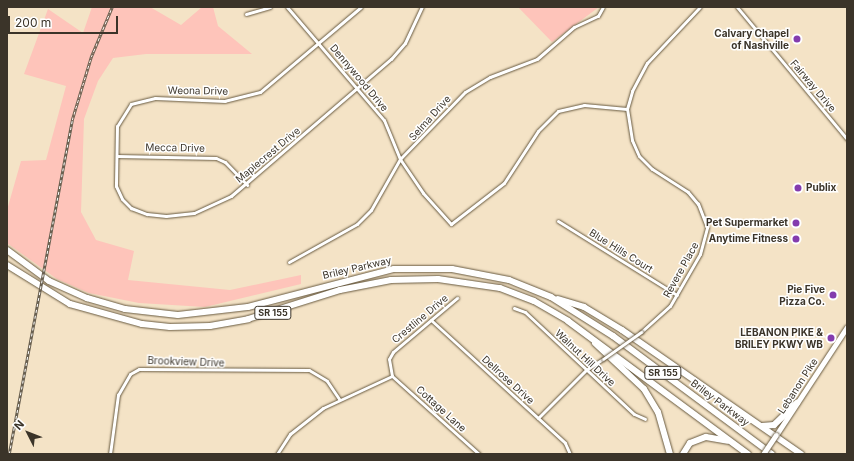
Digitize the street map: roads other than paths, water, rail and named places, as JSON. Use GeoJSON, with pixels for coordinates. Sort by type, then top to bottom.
{"type":"FeatureCollection","features":[{"type":"Feature","properties":{"kind":"highway","name":"Briley Parkway"},"geometry":{"type":"LineString","coordinates":[[7,250],[69,291],[109,305],[146,312],[210,314],[394,269],[452,269],[483,273],[551,297],[636,353],[772,454]]}},
{"type":"Feature","properties":{"kind":"highway","name":"Briley Parkway"},"geometry":{"type":"LineString","coordinates":[[7,266],[70,304],[142,324],[210,326],[297,306],[340,290],[391,280],[438,279],[500,288],[534,301],[582,330],[748,454]]}},
{"type":"Feature","properties":{"kind":"highway"},"geometry":{"type":"LineString","coordinates":[[551,297],[584,307],[617,327],[776,435],[801,454]]}},
{"type":"Feature","properties":{"kind":"highway"},"geometry":{"type":"LineString","coordinates":[[582,330],[644,389],[658,412],[670,454]]}},
{"type":"Feature","properties":{"kind":"highway"},"geometry":{"type":"LineString","coordinates":[[760,425],[774,425],[797,403]]}},
{"type":"Feature","properties":{"kind":"highway"},"geometry":{"type":"LineString","coordinates":[[683,454],[690,444],[706,437],[734,443]]}},
{"type":"Feature","properties":{"kind":"main road","name":"Lebanon Pike"},"geometry":{"type":"LineString","coordinates":[[763,454],[847,327]]}},
{"type":"Feature","properties":{"kind":"street"},"geometry":{"type":"LineString","coordinates":[[246,14],[270,7]]}},
{"type":"Feature","properties":{"kind":"street","name":"Dennywood Drive"},"geometry":{"type":"LineString","coordinates":[[287,7],[384,120],[400,159],[423,193],[451,224],[504,183],[538,131],[558,111],[584,105],[627,109]]}},
{"type":"Feature","properties":{"kind":"street","name":"Weona Drive"},"geometry":{"type":"LineString","coordinates":[[117,156],[118,126],[131,104],[155,98],[225,101],[246,98],[282,77],[361,7]]}},
{"type":"Feature","properties":{"kind":"street","name":"Maplecrest Drive"},"geometry":{"type":"LineString","coordinates":[[117,156],[116,186],[122,199],[131,208],[147,214],[194,213],[247,185],[358,89],[405,43],[422,7]]}},
{"type":"Feature","properties":{"kind":"street","name":"Selma Drive"},"geometry":{"type":"LineString","coordinates":[[289,262],[357,224],[371,210],[400,159],[474,86],[537,59],[574,27],[598,16],[603,7]]}},
{"type":"Feature","properties":{"kind":"street","name":"Revere Place"},"geometry":{"type":"LineString","coordinates":[[538,418],[586,370],[641,332],[664,314],[677,295],[700,254],[707,227],[698,204],[688,192],[652,169],[639,156],[632,140],[627,109],[632,91],[647,63],[700,7]]}},
{"type":"Feature","properties":{"kind":"street","name":"Fairway Drive"},"geometry":{"type":"LineString","coordinates":[[736,7],[847,139]]}},
{"type":"Feature","properties":{"kind":"street","name":"Mecca Drive"},"geometry":{"type":"LineString","coordinates":[[117,156],[216,158],[225,162],[247,185]]}},
{"type":"Feature","properties":{"kind":"street","name":"Blue Hills Court"},"geometry":{"type":"LineString","coordinates":[[558,221],[677,295]]}},
{"type":"Feature","properties":{"kind":"street","name":"Crestline Drive"},"geometry":{"type":"LineString","coordinates":[[392,376],[389,359],[393,352],[457,298]]}},
{"type":"Feature","properties":{"kind":"street","name":"Walnut Hill Drive"},"geometry":{"type":"LineString","coordinates":[[514,308],[525,312],[586,370],[645,420]]}},
{"type":"Feature","properties":{"kind":"street","name":"Dellrose Drive"},"geometry":{"type":"LineString","coordinates":[[431,320],[565,443],[570,454]]}},
{"type":"Feature","properties":{"kind":"street","name":"Brookview Drive"},"geometry":{"type":"LineString","coordinates":[[110,454],[118,395],[130,374],[140,369],[309,370],[327,381],[339,399]]}},
{"type":"Feature","properties":{"kind":"street"},"geometry":{"type":"LineString","coordinates":[[276,454],[290,434],[339,399],[365,391],[392,376]]}},
{"type":"Feature","properties":{"kind":"street","name":"Cottage Lane"},"geometry":{"type":"LineString","coordinates":[[392,376],[479,454]]}},
{"type":"Feature","properties":{"kind":"railway"},"geometry":{"type":"LineString","coordinates":[[9,454],[72,120],[91,57],[112,7]]}},
{"type":"Feature","properties":{"kind":"place","name":"Calvary Chapel of Nashville"},"geometry":{"type":"Point","coordinates":[797,39]}},
{"type":"Feature","properties":{"kind":"place","name":"Publix"},"geometry":{"type":"Point","coordinates":[798,188]}},
{"type":"Feature","properties":{"kind":"place","name":"Pet Supermarket"},"geometry":{"type":"Point","coordinates":[796,223]}},
{"type":"Feature","properties":{"kind":"place","name":"Anytime Fitness"},"geometry":{"type":"Point","coordinates":[796,239]}},
{"type":"Feature","properties":{"kind":"place","name":"Pie Five Pizza Co."},"geometry":{"type":"Point","coordinates":[833,295]}},
{"type":"Feature","properties":{"kind":"place","name":"LEBANON PIKE & BRILEY PKWY WB"},"geometry":{"type":"Point","coordinates":[831,338]}}]}
